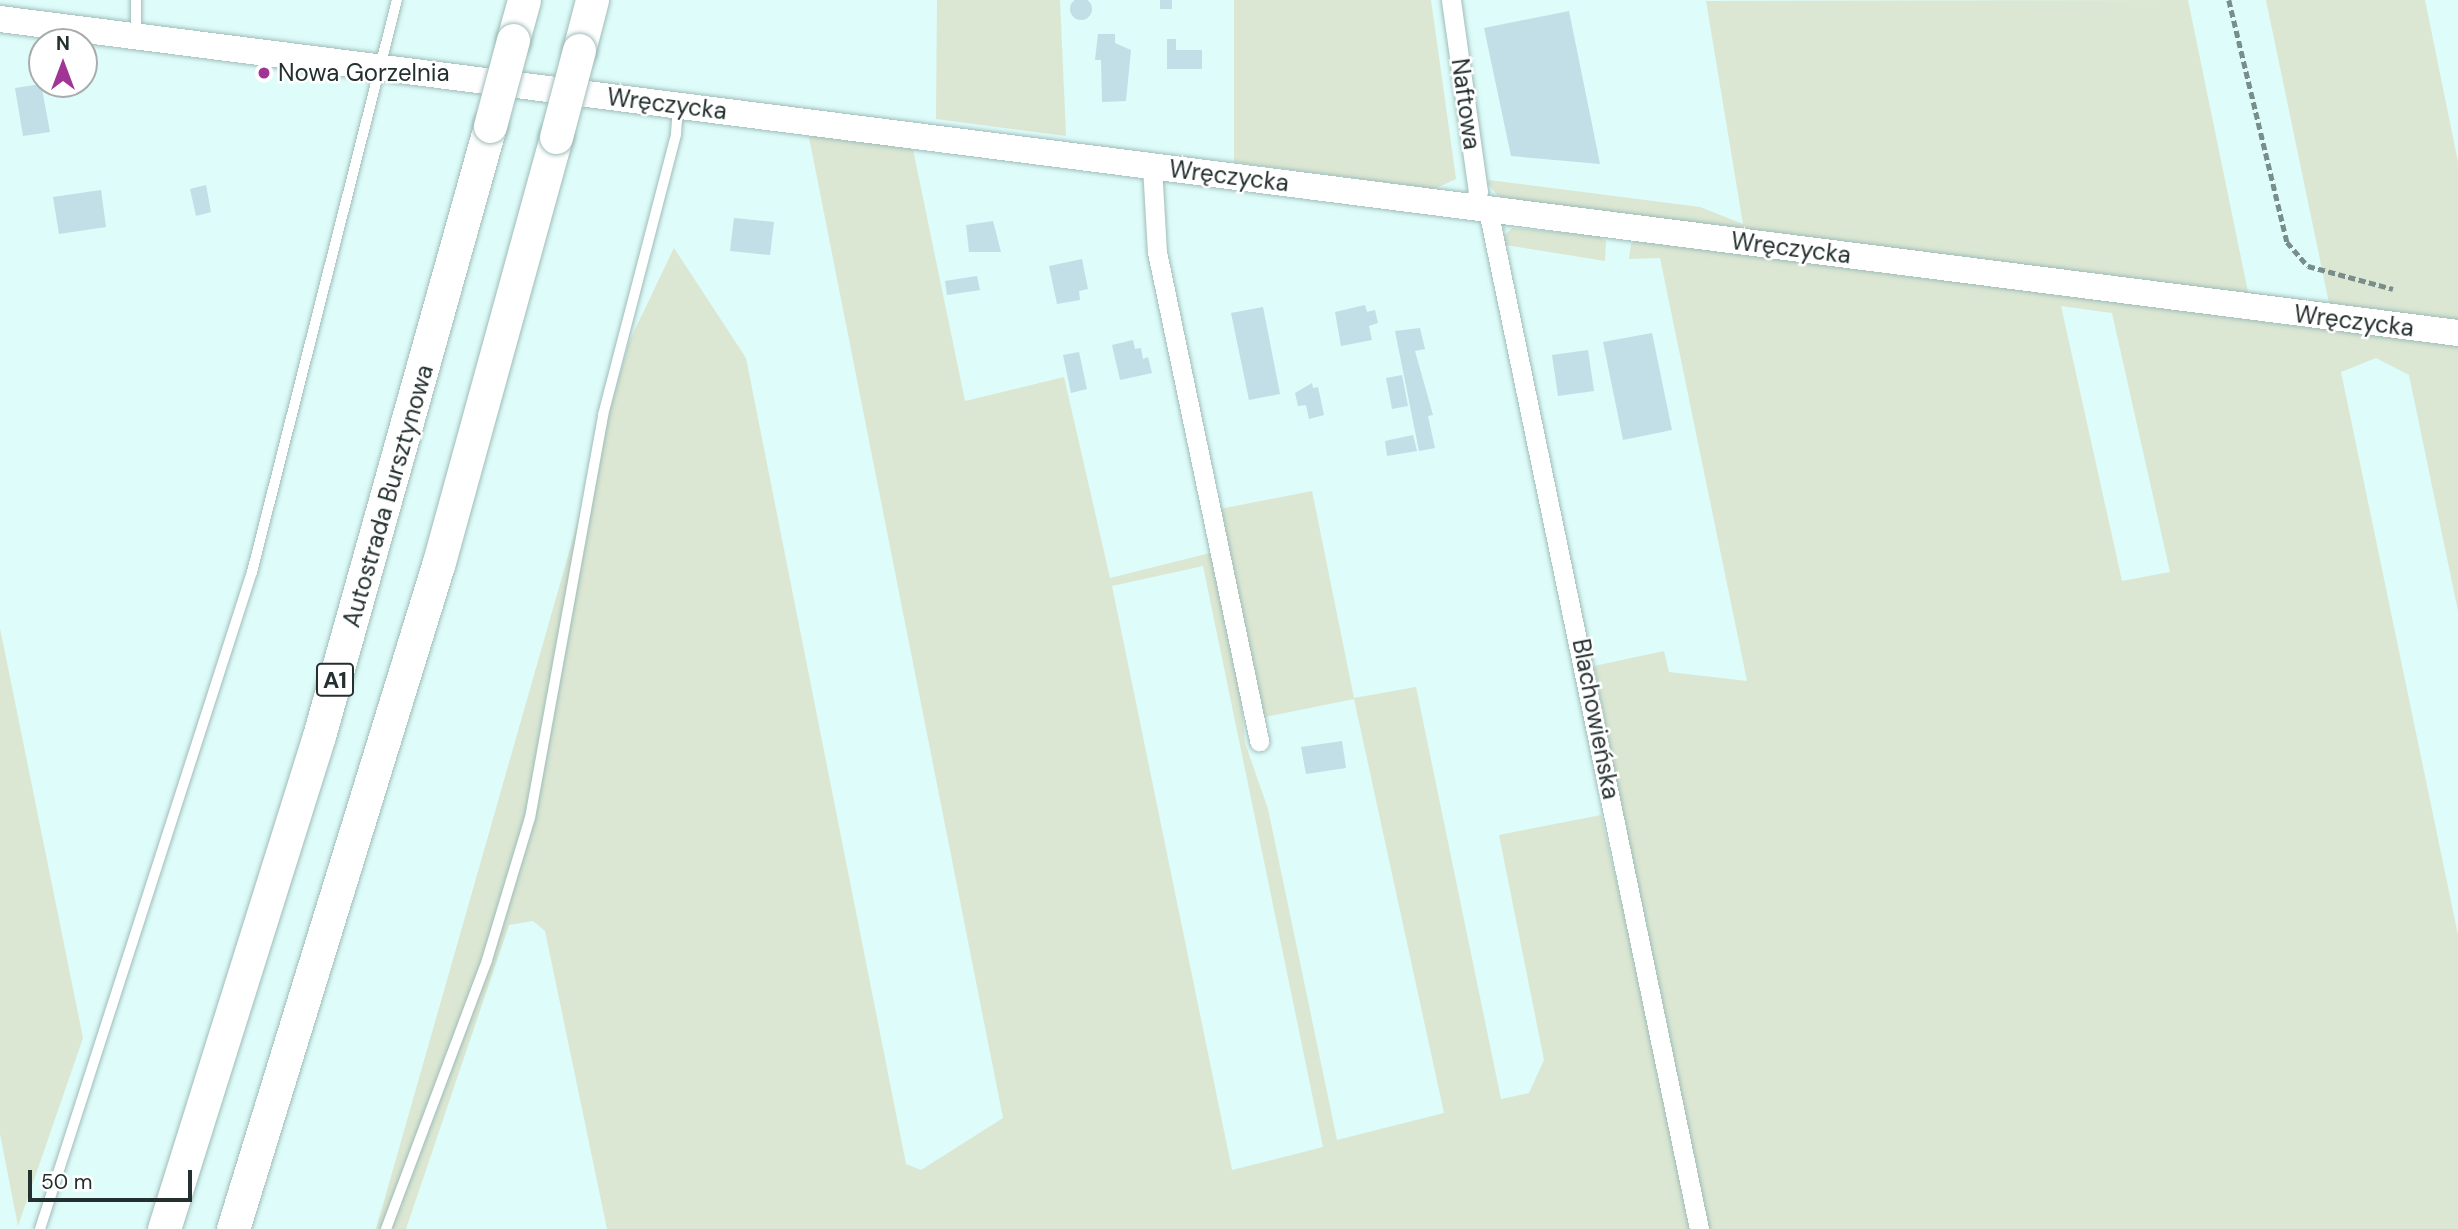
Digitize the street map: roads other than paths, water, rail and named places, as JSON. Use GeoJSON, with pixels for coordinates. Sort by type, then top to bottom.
{"type":"FeatureCollection","features":[{"type":"Feature","properties":{"kind":"highway","name":"Autostrada Bursztynowa"},"geometry":{"type":"LineString","coordinates":[[164,1229],[319,736],[524,0]]}},
{"type":"Feature","properties":{"kind":"highway"},"geometry":{"type":"LineString","coordinates":[[233,1229],[439,562],[592,0]]}},
{"type":"Feature","properties":{"kind":"main road","name":"Wręczycka"},"geometry":{"type":"LineString","coordinates":[[0,19],[2458,333]]}},
{"type":"Feature","properties":{"kind":"street","name":"Naftowa"},"geometry":{"type":"LineString","coordinates":[[1451,0],[1481,209]]}},
{"type":"Feature","properties":{"kind":"street"},"geometry":{"type":"LineString","coordinates":[[1152,166],[1157,252],[1259,741]]}},
{"type":"Feature","properties":{"kind":"street","name":"Blachowieńska"},"geometry":{"type":"LineString","coordinates":[[1481,209],[1699,1229]]}},
{"type":"Feature","properties":{"kind":"lane"},"geometry":{"type":"LineString","coordinates":[[136,0],[136,37]]}},
{"type":"Feature","properties":{"kind":"lane"},"geometry":{"type":"LineString","coordinates":[[40,1229],[252,572],[383,68],[397,0]]}},
{"type":"Feature","properties":{"kind":"lane"},"geometry":{"type":"LineString","coordinates":[[386,1229],[487,960],[530,818],[603,415],[676,134],[678,106]]}},
{"type":"Feature","properties":{"kind":"place","name":"Nowa Gorzelnia"},"geometry":{"type":"Point","coordinates":[264,73]}}]}
